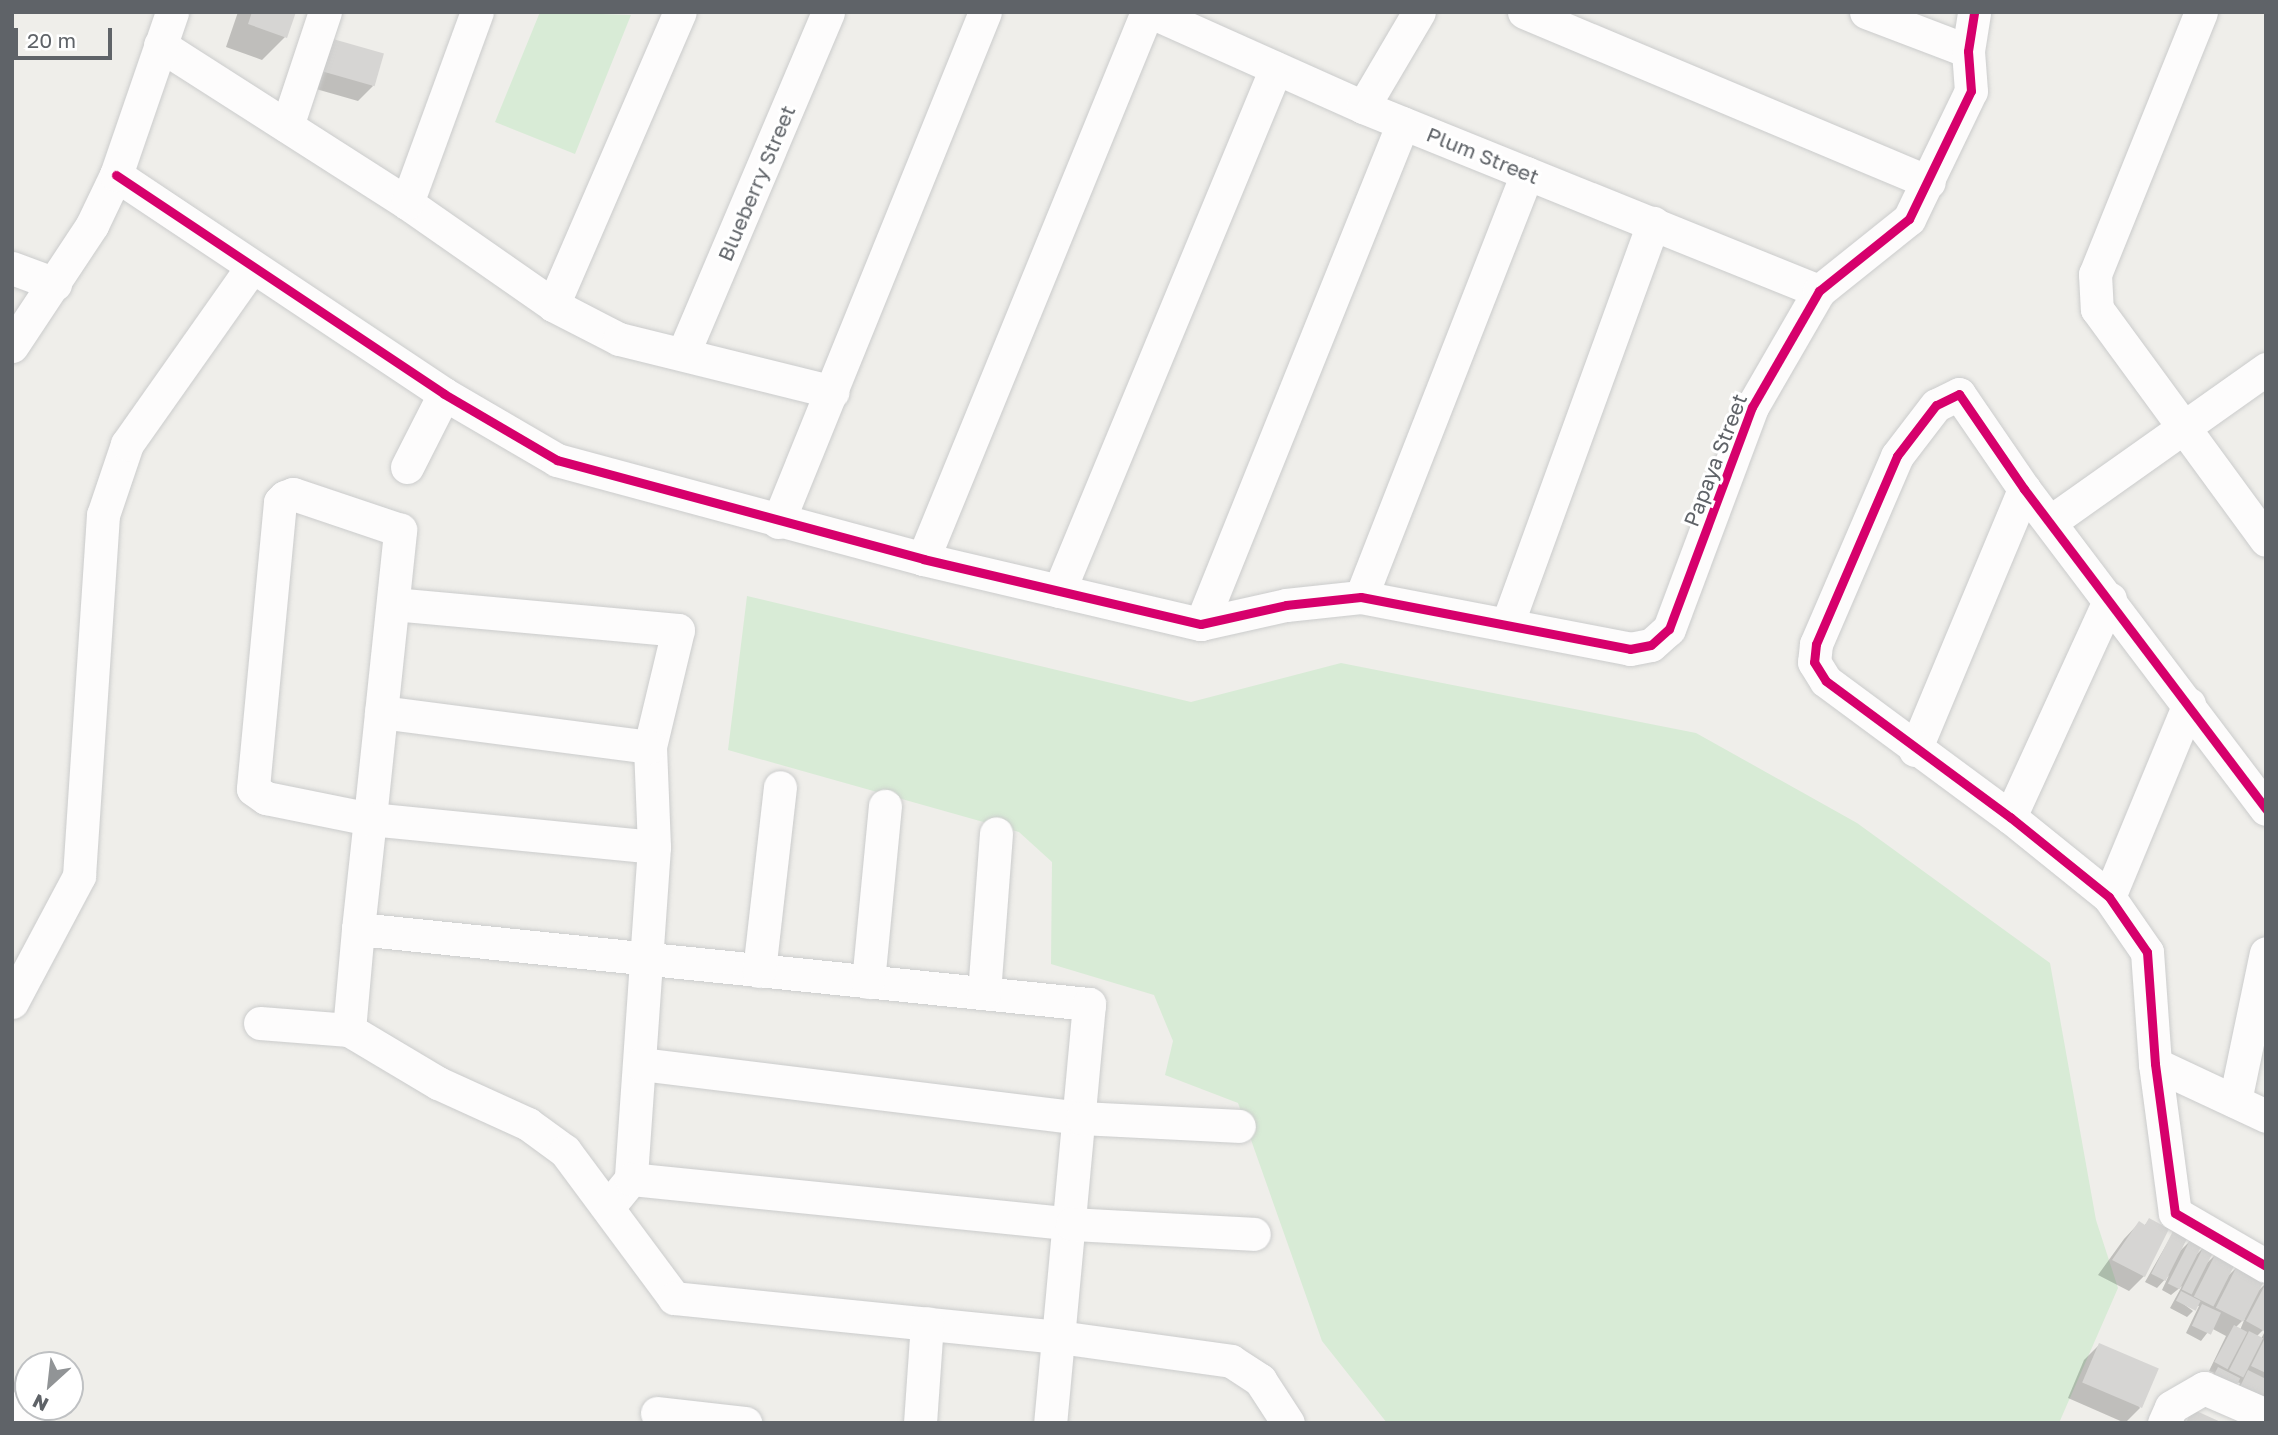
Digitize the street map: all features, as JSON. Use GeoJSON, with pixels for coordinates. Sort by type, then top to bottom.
{"type":"FeatureCollection","features":[{"type":"Feature","properties":{"kind":"street"},"geometry":{"type":"LineString","coordinates":[[12,346],[92,225],[116,176],[172,12]]}},
{"type":"Feature","properties":{"kind":"street"},"geometry":{"type":"LineString","coordinates":[[287,126],[325,12]]}},
{"type":"Feature","properties":{"kind":"street"},"geometry":{"type":"LineString","coordinates":[[407,203],[477,12]]}},
{"type":"Feature","properties":{"kind":"street"},"geometry":{"type":"LineString","coordinates":[[553,304],[680,12]]}},
{"type":"Feature","properties":{"kind":"street","name":"Blueberry Street"},"geometry":{"type":"LineString","coordinates":[[683,354],[828,12]]}},
{"type":"Feature","properties":{"kind":"street"},"geometry":{"type":"LineString","coordinates":[[779,522],[985,12]]}},
{"type":"Feature","properties":{"kind":"street"},"geometry":{"type":"LineString","coordinates":[[923,559],[1149,12]]}},
{"type":"Feature","properties":{"kind":"street","name":"Plum Street"},"geometry":{"type":"LineString","coordinates":[[1149,12],[1363,107],[1819,290]]}},
{"type":"Feature","properties":{"kind":"street"},"geometry":{"type":"LineString","coordinates":[[1363,107],[1419,12]]}},
{"type":"Feature","properties":{"kind":"street"},"geometry":{"type":"LineString","coordinates":[[1524,12],[1929,182]]}},
{"type":"Feature","properties":{"kind":"street"},"geometry":{"type":"LineString","coordinates":[[1866,12],[1968,51]]}},
{"type":"Feature","properties":{"kind":"street","name":"Papaya Street"},"geometry":{"type":"LineString","coordinates":[[1507,622],[1630,649],[1651,645],[1669,629],[1752,407],[1819,290],[1872,253],[1909,219],[1929,182],[1971,91],[1968,51],[1974,12]]}},
{"type":"Feature","properties":{"kind":"street"},"geometry":{"type":"LineString","coordinates":[[2201,12],[2095,274],[2097,309],[2182,429],[2266,540]]}},
{"type":"Feature","properties":{"kind":"street"},"geometry":{"type":"LineString","coordinates":[[160,45],[407,203],[553,304],[619,338],[833,392]]}},
{"type":"Feature","properties":{"kind":"street"},"geometry":{"type":"LineString","coordinates":[[1059,591],[1276,68]]}},
{"type":"Feature","properties":{"kind":"street"},"geometry":{"type":"LineString","coordinates":[[1201,624],[1403,123]]}},
{"type":"Feature","properties":{"kind":"street"},"geometry":{"type":"LineString","coordinates":[[1362,597],[1527,173]]}},
{"type":"Feature","properties":{"kind":"street"},"geometry":{"type":"LineString","coordinates":[[116,176],[444,394],[557,460],[923,559],[1201,624],[1286,605],[1362,597],[1507,622],[1653,223]]}},
{"type":"Feature","properties":{"kind":"street"},"geometry":{"type":"LineString","coordinates":[[12,268],[55,284]]}},
{"type":"Feature","properties":{"kind":"street"},"geometry":{"type":"LineString","coordinates":[[12,1002],[79,876],[107,503],[127,444],[251,268]]}},
{"type":"Feature","properties":{"kind":"street"},"geometry":{"type":"LineString","coordinates":[[2050,522],[2266,369]]}},
{"type":"Feature","properties":{"kind":"street"},"geometry":{"type":"LineString","coordinates":[[407,467],[444,394]]}},
{"type":"Feature","properties":{"kind":"street"},"geometry":{"type":"LineString","coordinates":[[2266,809],[2110,599],[2024,489],[1959,394],[1936,405],[1897,456],[1816,644],[1814,662],[1826,681],[1915,750],[2010,817],[2109,897],[2147,952],[2155,1064],[2175,1213],[2266,1266]]}},
{"type":"Feature","properties":{"kind":"street"},"geometry":{"type":"LineString","coordinates":[[1915,750],[2024,489]]}},
{"type":"Feature","properties":{"kind":"street"},"geometry":{"type":"LineString","coordinates":[[349,1030],[358,929],[370,819],[381,712],[393,604],[400,530],[292,494],[285,496],[280,502],[253,789],[266,798],[370,819],[654,847]]}},
{"type":"Feature","properties":{"kind":"street"},"geometry":{"type":"LineString","coordinates":[[2010,817],[2110,599]]}},
{"type":"Feature","properties":{"kind":"street"},"geometry":{"type":"LineString","coordinates":[[393,604],[678,630],[650,747],[654,847],[631,1179],[608,1207]]}},
{"type":"Feature","properties":{"kind":"street"},"geometry":{"type":"LineString","coordinates":[[2109,897],[2189,704]]}},
{"type":"Feature","properties":{"kind":"street"},"geometry":{"type":"LineString","coordinates":[[381,712],[650,747]]}},
{"type":"Feature","properties":{"kind":"street"},"geometry":{"type":"LineString","coordinates":[[759,971],[780,788]]}},
{"type":"Feature","properties":{"kind":"street"},"geometry":{"type":"LineString","coordinates":[[868,982],[885,806]]}},
{"type":"Feature","properties":{"kind":"street"},"geometry":{"type":"LineString","coordinates":[[984,993],[996,833]]}},
{"type":"Feature","properties":{"kind":"street"},"geometry":{"type":"LineString","coordinates":[[358,929],[1089,1004],[1082,1118],[1050,1423]]}},
{"type":"Feature","properties":{"kind":"street"},"geometry":{"type":"LineString","coordinates":[[2235,1101],[2266,953]]}},
{"type":"Feature","properties":{"kind":"street"},"geometry":{"type":"LineString","coordinates":[[261,1023],[349,1030],[438,1083],[528,1124],[565,1151],[674,1298],[927,1323],[1231,1361],[1260,1380],[1288,1423]]}},
{"type":"Feature","properties":{"kind":"street"},"geometry":{"type":"LineString","coordinates":[[640,1064],[1082,1118],[1239,1126]]}},
{"type":"Feature","properties":{"kind":"street"},"geometry":{"type":"LineString","coordinates":[[2155,1064],[2266,1116]]}},
{"type":"Feature","properties":{"kind":"street"},"geometry":{"type":"LineString","coordinates":[[631,1179],[1072,1224],[1254,1234]]}},
{"type":"Feature","properties":{"kind":"street"},"geometry":{"type":"LineString","coordinates":[[920,1423],[927,1323]]}},
{"type":"Feature","properties":{"kind":"street"},"geometry":{"type":"LineString","coordinates":[[2164,1423],[2171,1406],[2204,1388],[2266,1415]]}},
{"type":"Feature","properties":{"kind":"street"},"geometry":{"type":"LineString","coordinates":[[12,1408],[31,1423]]}},
{"type":"Feature","properties":{"kind":"street"},"geometry":{"type":"LineString","coordinates":[[657,1413],[745,1423]]}},
{"type":"Feature","properties":{"kind":"green space"},"geometry":{"type":"Polygon","coordinates":[[[540,12],[631,15],[575,154],[495,122],[540,12]]]}},
{"type":"Feature","properties":{"kind":"green space"},"geometry":{"type":"Polygon","coordinates":[[[747,596],[1191,702],[1341,663],[1696,733],[1857,823],[2050,963],[2096,1220],[2118,1288],[2059,1423],[1387,1423],[1322,1341],[1238,1103],[1165,1075],[1173,1041],[1154,995],[1051,964],[1052,862],[1019,832],[728,750],[747,596]]]}},
{"type":"Feature","properties":{"kind":"building"},"geometry":{"type":"Polygon","coordinates":[[[252,12],[296,12],[287,38],[248,24],[252,12]]]}},
{"type":"Feature","properties":{"kind":"building"},"geometry":{"type":"Polygon","coordinates":[[[333,39],[384,54],[375,86],[324,72],[333,39]]]}},
{"type":"Feature","properties":{"kind":"building"},"geometry":{"type":"Polygon","coordinates":[[[2149,1218],[2169,1229],[2145,1277],[2112,1260],[2139,1221],[2145,1225],[2149,1218]]]}},
{"type":"Feature","properties":{"kind":"building"},"geometry":{"type":"Polygon","coordinates":[[[2173,1231],[2187,1238],[2165,1281],[2151,1274],[2173,1231]]]}},
{"type":"Feature","properties":{"kind":"building"},"geometry":{"type":"Polygon","coordinates":[[[2191,1238],[2203,1244],[2179,1289],[2168,1283],[2191,1238]]]}},
{"type":"Feature","properties":{"kind":"building"},"geometry":{"type":"Polygon","coordinates":[[[2205,1244],[2215,1249],[2192,1294],[2182,1289],[2205,1244]]]}},
{"type":"Feature","properties":{"kind":"building"},"geometry":{"type":"Polygon","coordinates":[[[2217,1251],[2237,1261],[2213,1306],[2194,1296],[2217,1251]]]}},
{"type":"Feature","properties":{"kind":"building"},"geometry":{"type":"Polygon","coordinates":[[[2238,1264],[2266,1278],[2243,1322],[2216,1308],[2238,1264]]]}},
{"type":"Feature","properties":{"kind":"building"},"geometry":{"type":"Polygon","coordinates":[[[2266,1283],[2266,1328],[2264,1331],[2246,1321],[2266,1283]]]}},
{"type":"Feature","properties":{"kind":"building"},"geometry":{"type":"Polygon","coordinates":[[[2181,1291],[2201,1301],[2196,1311],[2176,1301],[2181,1291]]]}},
{"type":"Feature","properties":{"kind":"building"},"geometry":{"type":"Polygon","coordinates":[[[2202,1304],[2221,1313],[2211,1335],[2192,1326],[2202,1304]]]}},
{"type":"Feature","properties":{"kind":"building"},"geometry":{"type":"Polygon","coordinates":[[[2234,1325],[2247,1332],[2228,1369],[2214,1362],[2234,1325]]]}},
{"type":"Feature","properties":{"kind":"building"},"geometry":{"type":"Polygon","coordinates":[[[2249,1331],[2263,1338],[2243,1377],[2229,1370],[2249,1331]]]}},
{"type":"Feature","properties":{"kind":"building"},"geometry":{"type":"Polygon","coordinates":[[[2266,1336],[2266,1373],[2251,1366],[2266,1336]]]}},
{"type":"Feature","properties":{"kind":"building"},"geometry":{"type":"Polygon","coordinates":[[[2099,1343],[2159,1368],[2142,1408],[2082,1383],[2099,1343]]]}},
{"type":"Feature","properties":{"kind":"building"},"geometry":{"type":"Polygon","coordinates":[[[2218,1367],[2240,1378],[2233,1392],[2211,1380],[2218,1367]]]}},
{"type":"Feature","properties":{"kind":"building"},"geometry":{"type":"Polygon","coordinates":[[[2248,1370],[2266,1379],[2263,1399],[2240,1387],[2248,1370]]]}},
{"type":"Feature","properties":{"kind":"building"},"geometry":{"type":"Polygon","coordinates":[[[2192,1409],[2223,1423],[2186,1423],[2192,1409]]]}},
{"type":"Feature","properties":{"kind":"cycle path"},"geometry":{"type":"LineString","coordinates":[[116,175],[444,394],[557,460],[923,559],[1201,624],[1286,605],[1361,597],[1630,649],[1651,645],[1669,629],[1752,407],[1819,291],[1909,219],[1971,91],[1968,51],[1974,12]]}},
{"type":"Feature","properties":{"kind":"cycle path"},"geometry":{"type":"LineString","coordinates":[[2266,809],[2024,489],[1959,394],[1936,405],[1897,456],[1816,644],[1814,662],[1826,681],[2010,817],[2109,897],[2147,952],[2155,1064],[2175,1213],[2266,1266]]}}]}
